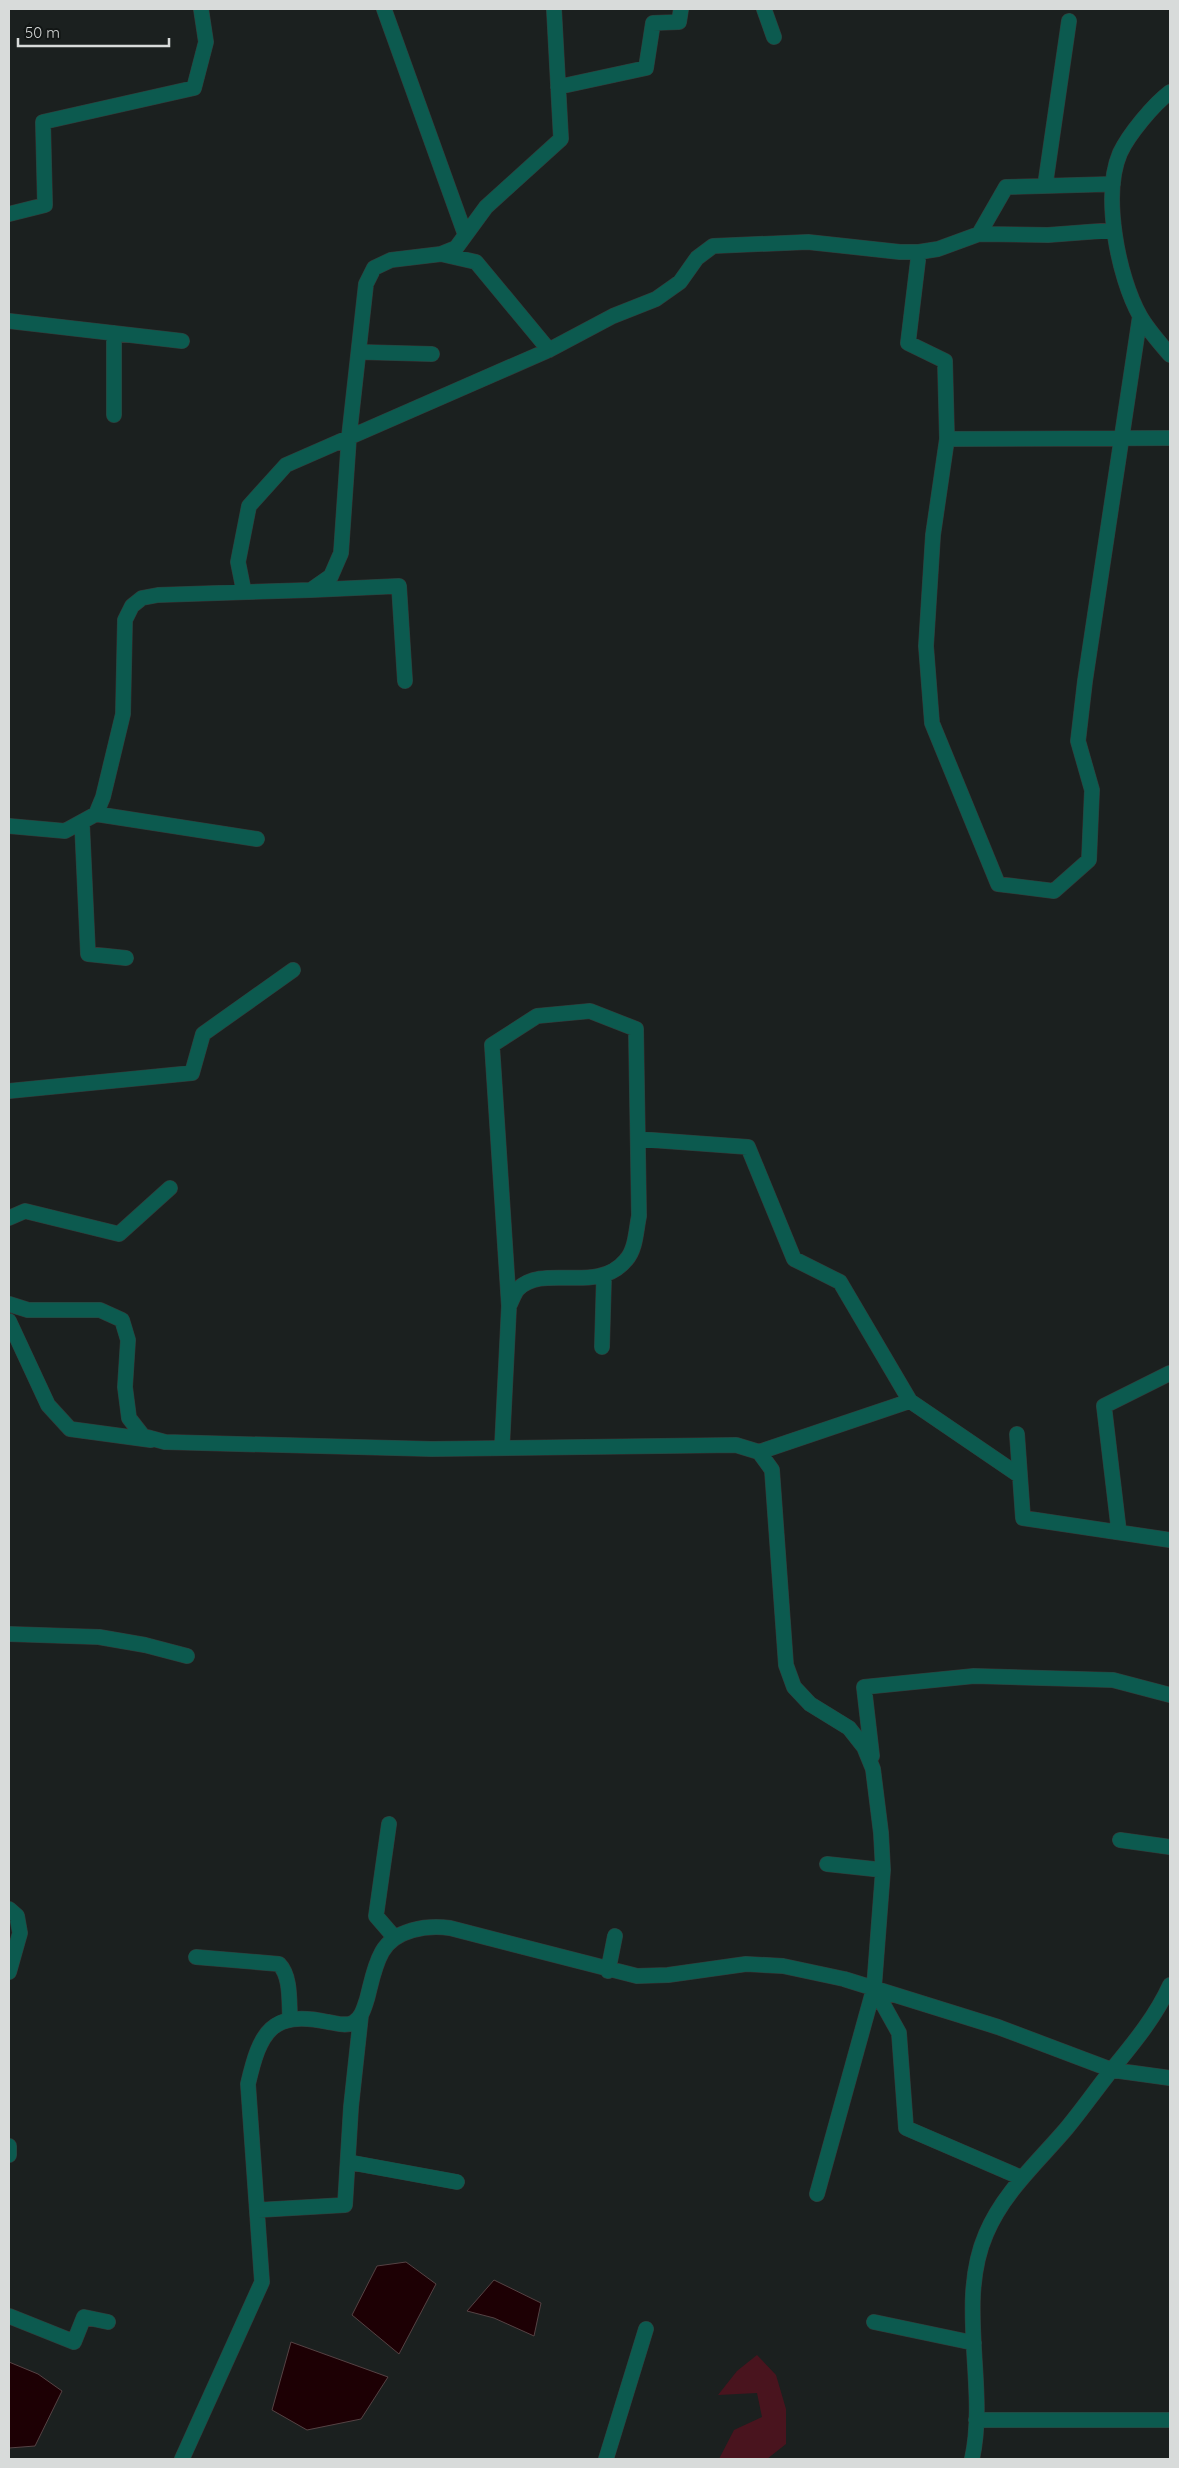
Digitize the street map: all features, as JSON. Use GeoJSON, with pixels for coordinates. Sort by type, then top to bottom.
{"type":"FeatureCollection","features":[{"type":"Feature","properties":{"kind":"street"},"geometry":{"type":"LineString","coordinates":[[9,214],[44,206],[43,122],[194,88],[206,42],[201,9]]}},
{"type":"Feature","properties":{"kind":"street"},"geometry":{"type":"LineString","coordinates":[[384,9],[466,234]]}},
{"type":"Feature","properties":{"kind":"street"},"geometry":{"type":"LineString","coordinates":[[311,590],[331,576],[341,554],[349,437],[366,284],[374,268],[391,260],[441,254],[456,248],[486,207],[561,139],[554,9]]}},
{"type":"Feature","properties":{"kind":"street"},"geometry":{"type":"LineString","coordinates":[[558,87],[646,68],[653,23],[679,22],[681,9]]}},
{"type":"Feature","properties":{"kind":"street"},"geometry":{"type":"LineString","coordinates":[[764,9],[774,37]]}},
{"type":"Feature","properties":{"kind":"street"},"geometry":{"type":"LineString","coordinates":[[1045,186],[1069,21]]}},
{"type":"Feature","properties":{"kind":"street"},"geometry":{"type":"LineString","coordinates":[[1170,92],[1131,136],[1120,154],[1113,184],[1114,230],[1124,275],[1140,316],[1170,355]]}},
{"type":"Feature","properties":{"kind":"street"},"geometry":{"type":"LineString","coordinates":[[979,234],[1006,187],[1113,184]]}},
{"type":"Feature","properties":{"kind":"street"},"geometry":{"type":"LineString","coordinates":[[244,592],[238,562],[249,506],[286,465],[549,350],[613,316],[656,299],[680,282],[696,258],[713,246],[808,242],[919,252],[938,249],[979,234],[1000,232],[1048,235],[1114,230]]}},
{"type":"Feature","properties":{"kind":"street"},"geometry":{"type":"LineString","coordinates":[[919,252],[908,343],[945,360],[947,440],[933,535],[926,646],[932,723],[998,884],[1054,891],[1089,860],[1092,790],[1078,741],[1085,680],[1140,316]]}},
{"type":"Feature","properties":{"kind":"street"},"geometry":{"type":"LineString","coordinates":[[441,254],[476,262],[549,350]]}},
{"type":"Feature","properties":{"kind":"street"},"geometry":{"type":"LineString","coordinates":[[9,320],[182,341]]}},
{"type":"Feature","properties":{"kind":"street"},"geometry":{"type":"LineString","coordinates":[[114,333],[114,415]]}},
{"type":"Feature","properties":{"kind":"street"},"geometry":{"type":"LineString","coordinates":[[358,352],[432,354]]}},
{"type":"Feature","properties":{"kind":"street"},"geometry":{"type":"LineString","coordinates":[[947,440],[1170,438]]}},
{"type":"Feature","properties":{"kind":"street"},"geometry":{"type":"LineString","coordinates":[[9,826],[64,831],[96,814],[103,796],[123,714],[125,620],[132,606],[142,598],[158,595],[399,586],[405,681]]}},
{"type":"Feature","properties":{"kind":"street"},"geometry":{"type":"LineString","coordinates":[[96,814],[257,839]]}},
{"type":"Feature","properties":{"kind":"street"},"geometry":{"type":"LineString","coordinates":[[82,823],[88,954],[126,958]]}},
{"type":"Feature","properties":{"kind":"street"},"geometry":{"type":"LineString","coordinates":[[9,1091],[192,1073],[203,1034],[293,970]]}},
{"type":"Feature","properties":{"kind":"street"},"geometry":{"type":"LineString","coordinates":[[502,1447],[509,1306],[492,1045],[537,1016],[590,1011],[636,1029],[639,1216],[634,1242],[626,1260],[604,1276],[533,1279],[517,1290],[509,1306]]}},
{"type":"Feature","properties":{"kind":"street"},"geometry":{"type":"LineString","coordinates":[[638,1139],[748,1147],[794,1259],[840,1282],[910,1401],[1020,1476]]}},
{"type":"Feature","properties":{"kind":"street"},"geometry":{"type":"LineString","coordinates":[[9,1218],[26,1211],[119,1234],[170,1188]]}},
{"type":"Feature","properties":{"kind":"street"},"geometry":{"type":"LineString","coordinates":[[602,1347],[604,1276]]}},
{"type":"Feature","properties":{"kind":"street"},"geometry":{"type":"LineString","coordinates":[[9,1304],[28,1310],[100,1310],[122,1320],[128,1340],[125,1387],[129,1418],[143,1436],[165,1442]]}},
{"type":"Feature","properties":{"kind":"street"},"geometry":{"type":"LineString","coordinates":[[9,1321],[48,1405],[70,1429],[165,1442],[432,1449],[736,1445],[759,1452],[910,1401]]}},
{"type":"Feature","properties":{"kind":"street"},"geometry":{"type":"LineString","coordinates":[[1118,1532],[1104,1406],[1170,1373]]}},
{"type":"Feature","properties":{"kind":"street"},"geometry":{"type":"LineString","coordinates":[[1017,1434],[1023,1518],[1170,1540]]}},
{"type":"Feature","properties":{"kind":"street"},"geometry":{"type":"LineString","coordinates":[[759,1452],[772,1470],[786,1665],[794,1687],[810,1704],[849,1728],[864,1747],[873,1770]]}},
{"type":"Feature","properties":{"kind":"street"},"geometry":{"type":"LineString","coordinates":[[9,1634],[99,1637],[145,1645],[187,1656]]}},
{"type":"Feature","properties":{"kind":"street"},"geometry":{"type":"LineString","coordinates":[[817,2194],[874,1988],[882,1870],[881,1833],[864,1687],[974,1676],[1113,1680],[1170,1695]]}},
{"type":"Feature","properties":{"kind":"street"},"geometry":{"type":"LineString","coordinates":[[389,1824],[376,1916],[396,1938]]}},
{"type":"Feature","properties":{"kind":"street"},"geometry":{"type":"LineString","coordinates":[[1120,1840],[1170,1847]]}},
{"type":"Feature","properties":{"kind":"street"},"geometry":{"type":"LineString","coordinates":[[827,1864],[882,1870]]}},
{"type":"Feature","properties":{"kind":"street"},"geometry":{"type":"LineString","coordinates":[[9,1909],[17,1916],[20,1933],[9,1972]]}},
{"type":"Feature","properties":{"kind":"street"},"geometry":{"type":"LineString","coordinates":[[258,2210],[345,2206],[351,2108],[361,2015],[382,1952],[396,1938],[412,1930],[432,1926],[450,1928],[608,1971],[644,1976],[668,1976],[746,1964],[783,1966],[874,1988],[998,2027],[1112,2070],[1170,2078]]}},
{"type":"Feature","properties":{"kind":"street"},"geometry":{"type":"LineString","coordinates":[[608,1971],[615,1936]]}},
{"type":"Feature","properties":{"kind":"street"},"geometry":{"type":"LineString","coordinates":[[196,1957],[279,1964],[284,1969],[286,1978],[290,2018]]}},
{"type":"Feature","properties":{"kind":"street"},"geometry":{"type":"LineString","coordinates":[[972,2459],[976,2420],[974,2276],[985,2236],[997,2210],[1142,2033],[1170,1986]]}},
{"type":"Feature","properties":{"kind":"street"},"geometry":{"type":"LineString","coordinates":[[874,1988],[899,2033],[906,2128],[1022,2178]]}},
{"type":"Feature","properties":{"kind":"street"},"geometry":{"type":"LineString","coordinates":[[182,2459],[262,2282],[248,2084],[254,2060],[265,2036],[274,2025],[290,2018],[314,2019],[343,2025],[353,2023],[361,2015]]}},
{"type":"Feature","properties":{"kind":"street"},"geometry":{"type":"LineString","coordinates":[[9,2146],[9,2155]]}},
{"type":"Feature","properties":{"kind":"street"},"geometry":{"type":"LineString","coordinates":[[348,2162],[457,2182]]}},
{"type":"Feature","properties":{"kind":"street"},"geometry":{"type":"LineString","coordinates":[[9,2316],[74,2342],[84,2317],[108,2322]]}},
{"type":"Feature","properties":{"kind":"street"},"geometry":{"type":"LineString","coordinates":[[874,2322],[974,2343]]}},
{"type":"Feature","properties":{"kind":"street"},"geometry":{"type":"LineString","coordinates":[[606,2459],[646,2329]]}},
{"type":"Feature","properties":{"kind":"street"},"geometry":{"type":"LineString","coordinates":[[976,2420],[1170,2420]]}},
{"type":"Feature","properties":{"kind":"shaded area"},"geometry":{"type":"Polygon","coordinates":[[[406,2262],[436,2284],[399,2354],[352,2315],[377,2266],[406,2262]]]}},
{"type":"Feature","properties":{"kind":"shaded area"},"geometry":{"type":"Polygon","coordinates":[[[494,2280],[541,2303],[534,2336],[494,2318],[467,2311],[494,2280]]]}},
{"type":"Feature","properties":{"kind":"shaded area"},"geometry":{"type":"Polygon","coordinates":[[[291,2342],[388,2377],[361,2419],[307,2430],[272,2410],[291,2342]]]}},
{"type":"Feature","properties":{"kind":"shaded area"},"geometry":{"type":"Polygon","coordinates":[[[757,2355],[776,2375],[786,2409],[786,2444],[767,2459],[719,2459],[734,2430],[762,2417],[757,2393],[718,2395],[737,2371],[757,2355]]]}},
{"type":"Feature","properties":{"kind":"shaded area"},"geometry":{"type":"Polygon","coordinates":[[[9,2362],[38,2374],[62,2391],[35,2446],[9,2448],[9,2362]]]}}]}
